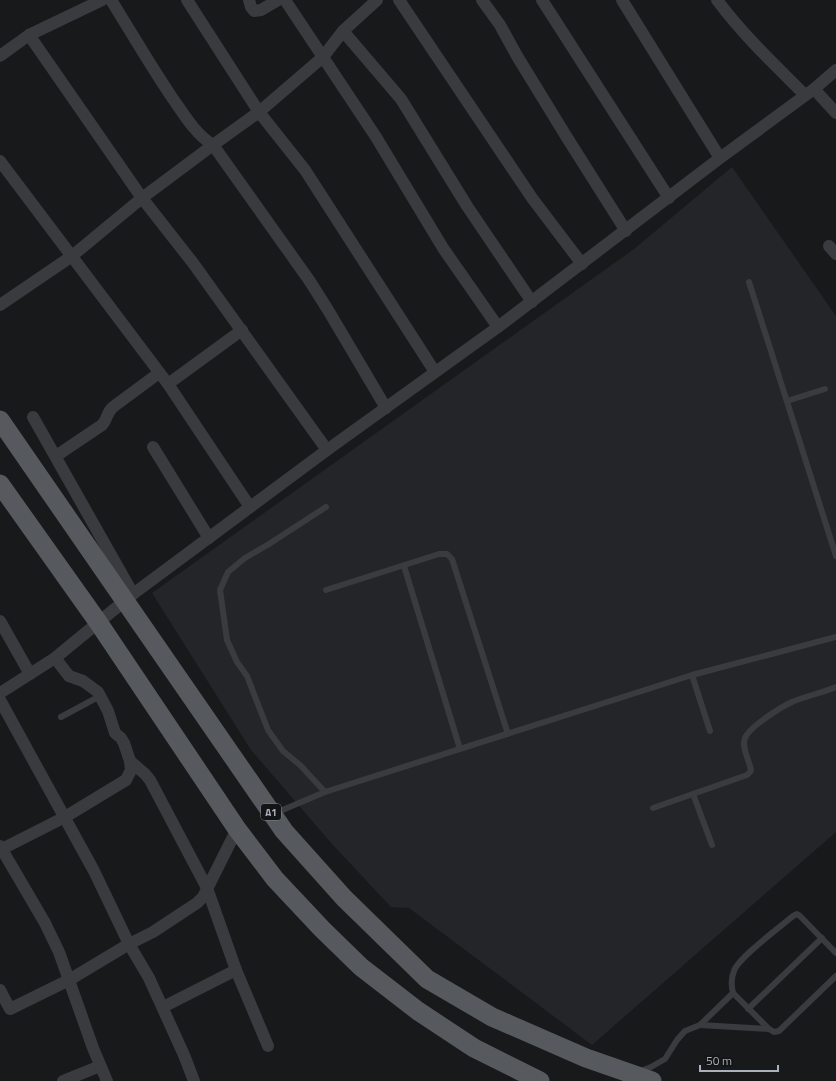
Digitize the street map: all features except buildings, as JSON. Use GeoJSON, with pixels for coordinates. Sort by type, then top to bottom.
{"type":"FeatureCollection","features":[{"type":"Feature","properties":{"kind":"main road","name":"A1"},"geometry":{"type":"LineString","coordinates":[[0,420],[128,597],[284,832],[344,898],[427,979],[492,1017],[586,1058],[644,1078]]}},
{"type":"Feature","properties":{"kind":"main road"},"geometry":{"type":"LineString","coordinates":[[0,484],[98,622],[237,829],[275,878],[322,929],[361,967],[418,1011],[474,1048],[540,1081]]}},
{"type":"Feature","properties":{"kind":"street"},"geometry":{"type":"LineString","coordinates":[[0,56],[29,35],[102,0]]}},
{"type":"Feature","properties":{"kind":"street"},"geometry":{"type":"LineString","coordinates":[[111,0],[158,77],[183,113],[204,139],[213,145],[309,280],[386,408]]}},
{"type":"Feature","properties":{"kind":"street"},"geometry":{"type":"LineString","coordinates":[[187,0],[259,112],[304,170],[435,372]]}},
{"type":"Feature","properties":{"kind":"street"},"geometry":{"type":"LineString","coordinates":[[249,0],[254,11],[261,10],[278,0]]}},
{"type":"Feature","properties":{"kind":"street"},"geometry":{"type":"LineString","coordinates":[[285,0],[376,137],[442,248],[498,327]]}},
{"type":"Feature","properties":{"kind":"street"},"geometry":{"type":"LineString","coordinates":[[0,305],[72,256],[142,198],[259,112],[323,57],[343,31],[377,0]]}},
{"type":"Feature","properties":{"kind":"street"},"geometry":{"type":"LineString","coordinates":[[399,0],[532,198],[582,264]]}},
{"type":"Feature","properties":{"kind":"street"},"geometry":{"type":"LineString","coordinates":[[482,0],[500,25],[516,56],[626,231]]}},
{"type":"Feature","properties":{"kind":"street"},"geometry":{"type":"LineString","coordinates":[[542,0],[669,198]]}},
{"type":"Feature","properties":{"kind":"street"},"geometry":{"type":"LineString","coordinates":[[622,0],[720,158]]}},
{"type":"Feature","properties":{"kind":"street"},"geometry":{"type":"LineString","coordinates":[[717,0],[744,34],[810,92],[836,112]]}},
{"type":"Feature","properties":{"kind":"street"},"geometry":{"type":"LineString","coordinates":[[343,31],[401,99],[467,206],[532,302]]}},
{"type":"Feature","properties":{"kind":"street"},"geometry":{"type":"LineString","coordinates":[[29,35],[142,198],[193,263],[327,450]]}},
{"type":"Feature","properties":{"kind":"street"},"geometry":{"type":"LineString","coordinates":[[0,693],[55,658],[128,597],[327,450],[532,302],[720,158],[810,92],[836,70]]}},
{"type":"Feature","properties":{"kind":"street"},"geometry":{"type":"LineString","coordinates":[[0,161],[168,384],[250,507]]}},
{"type":"Feature","properties":{"kind":"street"},"geometry":{"type":"LineString","coordinates":[[168,384],[242,330]]}},
{"type":"Feature","properties":{"kind":"street"},"geometry":{"type":"LineString","coordinates":[[56,456],[106,422],[108,411],[113,406],[159,373]]}},
{"type":"Feature","properties":{"kind":"street"},"geometry":{"type":"LineString","coordinates":[[32,417],[56,456],[128,597]]}},
{"type":"Feature","properties":{"kind":"street"},"geometry":{"type":"LineString","coordinates":[[153,447],[209,538]]}},
{"type":"Feature","properties":{"kind":"street"},"geometry":{"type":"LineString","coordinates":[[0,621],[30,674]]}},
{"type":"Feature","properties":{"kind":"street"},"geometry":{"type":"LineString","coordinates":[[55,658],[69,676],[83,681],[92,686],[98,692],[108,711],[115,733],[121,738],[130,761],[131,770],[126,780],[65,817],[0,848],[45,923],[64,966],[100,1066],[107,1081]]}},
{"type":"Feature","properties":{"kind":"street"},"geometry":{"type":"LineString","coordinates":[[0,700],[94,871],[129,944],[149,978],[184,1055],[194,1081]]}},
{"type":"Feature","properties":{"kind":"street"},"geometry":{"type":"LineString","coordinates":[[130,761],[150,780],[207,888],[236,970],[268,1046]]}},
{"type":"Feature","properties":{"kind":"street"},"geometry":{"type":"LineString","coordinates":[[0,990],[5,1012],[69,980],[129,944],[153,932],[197,903],[203,896],[237,829]]}},
{"type":"Feature","properties":{"kind":"street"},"geometry":{"type":"LineString","coordinates":[[163,1007],[236,970]]}},
{"type":"Feature","properties":{"kind":"street"},"geometry":{"type":"LineString","coordinates":[[63,1081],[100,1066]]}},
{"type":"Feature","properties":{"kind":"lane"},"geometry":{"type":"LineString","coordinates":[[750,282],[836,556]]}},
{"type":"Feature","properties":{"kind":"lane"},"geometry":{"type":"LineString","coordinates":[[787,401],[824,389]]}},
{"type":"Feature","properties":{"kind":"lane"},"geometry":{"type":"LineString","coordinates":[[325,792],[300,765],[283,751],[268,730],[247,676],[237,662],[227,640],[220,590],[228,572],[245,558],[326,507]]}},
{"type":"Feature","properties":{"kind":"lane"},"geometry":{"type":"LineString","coordinates":[[326,590],[439,554],[447,554],[452,559],[508,734]]}},
{"type":"Feature","properties":{"kind":"lane"},"geometry":{"type":"LineString","coordinates":[[404,566],[460,749]]}},
{"type":"Feature","properties":{"kind":"lane"},"geometry":{"type":"LineString","coordinates":[[272,814],[325,792],[692,675],[836,637]]}},
{"type":"Feature","properties":{"kind":"lane"},"geometry":{"type":"LineString","coordinates":[[692,675],[710,731]]}},
{"type":"Feature","properties":{"kind":"lane"},"geometry":{"type":"LineString","coordinates":[[653,808],[747,775],[751,771],[744,745],[745,738],[749,732],[760,722],[792,702],[836,687]]}},
{"type":"Feature","properties":{"kind":"lane"},"geometry":{"type":"LineString","coordinates":[[61,717],[100,696]]}},
{"type":"Feature","properties":{"kind":"lane"},"geometry":{"type":"LineString","coordinates":[[693,794],[712,845]]}},
{"type":"Feature","properties":{"kind":"lane"},"geometry":{"type":"LineString","coordinates":[[836,953],[797,914],[742,959],[734,970],[731,986],[733,993],[769,1029],[774,1032],[779,1031],[836,976]]}},
{"type":"Feature","properties":{"kind":"lane"},"geometry":{"type":"LineString","coordinates":[[748,1009],[822,938]]}},
{"type":"Feature","properties":{"kind":"lane"},"geometry":{"type":"LineString","coordinates":[[644,1078],[640,1072],[665,1059],[677,1040],[685,1032],[700,1024],[733,993]]}},
{"type":"Feature","properties":{"kind":"lane"},"geometry":{"type":"LineString","coordinates":[[700,1024],[769,1029]]}},
{"type":"Feature","properties":{"kind":"shaded area"},"geometry":{"type":"Polygon","coordinates":[[[732,167],[836,316],[836,832],[592,1045],[409,908],[391,907],[332,844],[251,750],[152,593],[634,249],[732,167]]]}}]}
